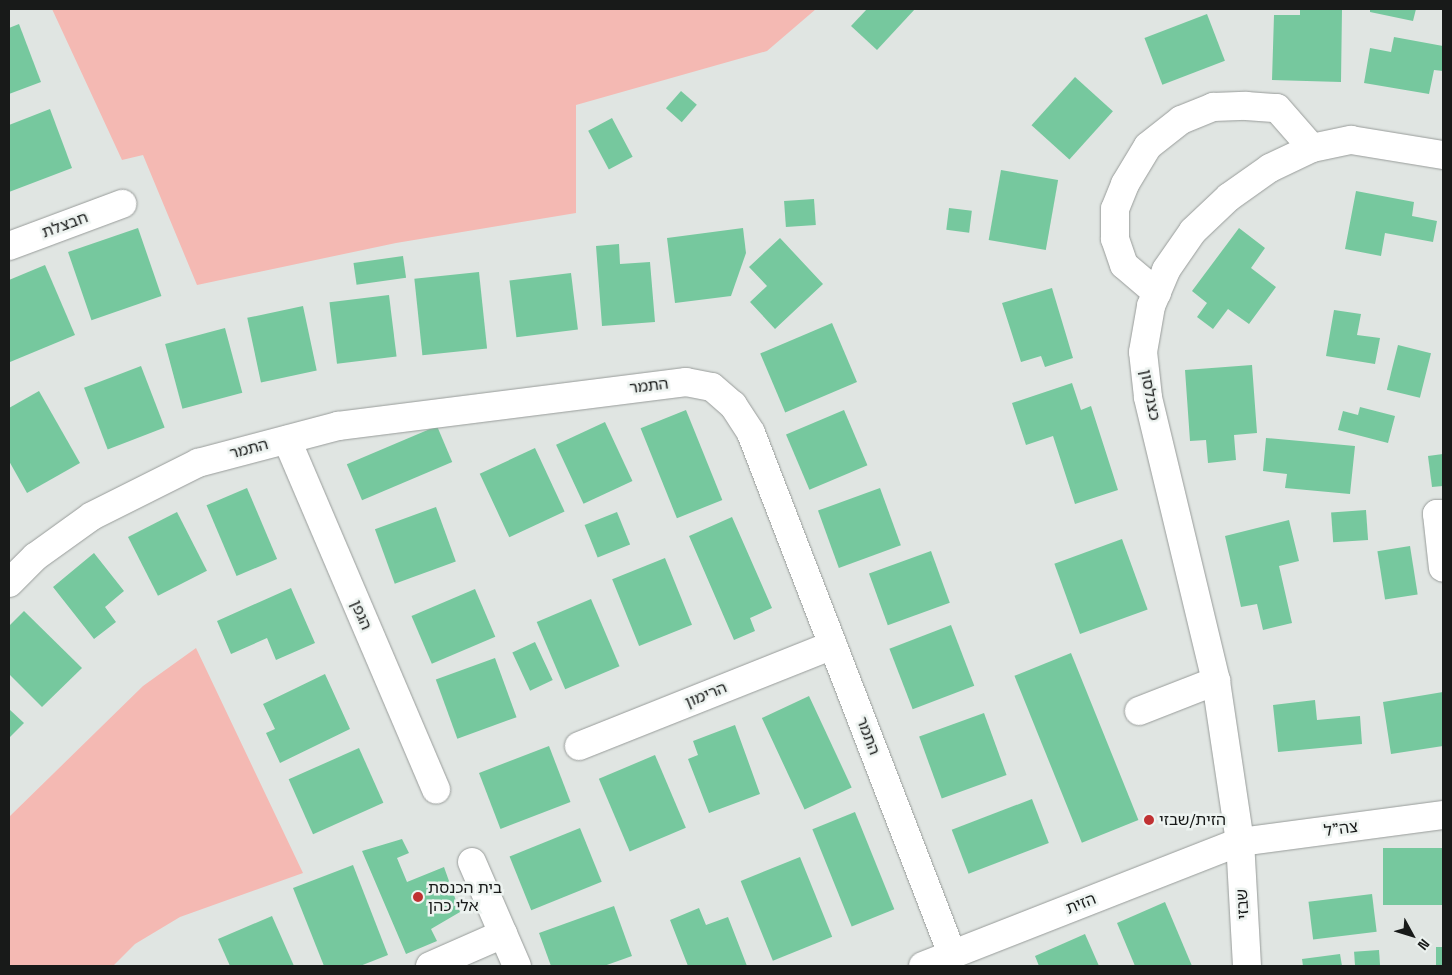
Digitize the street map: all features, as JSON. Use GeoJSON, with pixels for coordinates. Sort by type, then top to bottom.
{"type":"FeatureCollection","features":[{"type":"Feature","properties":{"kind":"street"},"geometry":{"type":"LineString","coordinates":[[1157,293],[1124,264],[1115,239],[1115,209],[1124,184],[1148,146],[1181,120],[1213,107],[1246,106],[1277,108],[1294,122],[1312,148]]}},
{"type":"Feature","properties":{"kind":"street","name":"כצנלסון"},"geometry":{"type":"LineString","coordinates":[[1240,842],[1216,682],[1148,397],[1143,352],[1157,293],[1166,270],[1193,231],[1229,197],[1270,168],[1312,148],[1351,140],[1443,155]]}},
{"type":"Feature","properties":{"kind":"street","name":"חבצלת"},"geometry":{"type":"LineString","coordinates":[[9,246],[122,204]]}},
{"type":"Feature","properties":{"kind":"street","name":"התמר"},"geometry":{"type":"LineString","coordinates":[[9,583],[35,557],[92,516],[148,484],[198,463],[338,426],[686,382],[712,387],[733,404],[751,433],[952,954]]}},
{"type":"Feature","properties":{"kind":"street","name":"הגפן"},"geometry":{"type":"LineString","coordinates":[[287,440],[436,790]]}},
{"type":"Feature","properties":{"kind":"street"},"geometry":{"type":"LineString","coordinates":[[1443,514],[1437,514],[1443,568]]}},
{"type":"Feature","properties":{"kind":"street","name":"הרימון"},"geometry":{"type":"LineString","coordinates":[[579,746],[833,645]]}},
{"type":"Feature","properties":{"kind":"street"},"geometry":{"type":"LineString","coordinates":[[1139,711],[1216,682]]}},
{"type":"Feature","properties":{"kind":"street","name":"צה\"ל"},"geometry":{"type":"LineString","coordinates":[[1240,842],[1443,815]]}},
{"type":"Feature","properties":{"kind":"street","name":"הזית"},"geometry":{"type":"LineString","coordinates":[[923,966],[1240,842]]}},
{"type":"Feature","properties":{"kind":"street","name":"שבזי"},"geometry":{"type":"LineString","coordinates":[[1240,842],[1247,966]]}},
{"type":"Feature","properties":{"kind":"street"},"geometry":{"type":"LineString","coordinates":[[472,862],[517,966]]}},
{"type":"Feature","properties":{"kind":"street"},"geometry":{"type":"LineString","coordinates":[[430,966],[503,934]]}},
{"type":"Feature","properties":{"kind":"shaded area"},"geometry":{"type":"Polygon","coordinates":[[[52,9],[816,9],[767,51],[576,105],[576,213],[396,243],[197,285],[143,155],[122,160],[52,9]]]}},
{"type":"Feature","properties":{"kind":"shaded area"},"geometry":{"type":"Polygon","coordinates":[[[196,648],[303,873],[180,917],[135,944],[113,966],[9,966],[9,817],[143,686],[196,648]]]}},
{"type":"Feature","properties":{"kind":"building"},"geometry":{"type":"Polygon","coordinates":[[[867,9],[915,9],[877,50],[851,26],[867,9]]]}},
{"type":"Feature","properties":{"kind":"building"},"geometry":{"type":"Polygon","coordinates":[[[1300,9],[1342,9],[1341,82],[1272,80],[1274,15],[1300,15],[1300,9]]]}},
{"type":"Feature","properties":{"kind":"building"},"geometry":{"type":"Polygon","coordinates":[[[1370,9],[1416,9],[1413,21],[1370,12],[1370,9]]]}},
{"type":"Feature","properties":{"kind":"building"},"geometry":{"type":"Polygon","coordinates":[[[1207,14],[1225,61],[1162,85],[1144,38],[1207,14]]]}},
{"type":"Feature","properties":{"kind":"building"},"geometry":{"type":"Polygon","coordinates":[[[19,24],[41,82],[9,94],[9,28],[19,24]]]}},
{"type":"Feature","properties":{"kind":"building"},"geometry":{"type":"Polygon","coordinates":[[[1394,37],[1443,46],[1443,71],[1434,70],[1429,94],[1364,83],[1370,48],[1391,52],[1394,37]]]}},
{"type":"Feature","properties":{"kind":"building"},"geometry":{"type":"Polygon","coordinates":[[[1075,77],[1113,111],[1069,159],[1032,125],[1075,77]]]}},
{"type":"Feature","properties":{"kind":"building"},"geometry":{"type":"Polygon","coordinates":[[[681,91],[697,105],[682,122],[666,108],[681,91]]]}},
{"type":"Feature","properties":{"kind":"building"},"geometry":{"type":"Polygon","coordinates":[[[50,109],[72,168],[9,192],[9,125],[50,109]]]}},
{"type":"Feature","properties":{"kind":"building"},"geometry":{"type":"Polygon","coordinates":[[[612,118],[633,157],[609,170],[588,131],[612,118]]]}},
{"type":"Feature","properties":{"kind":"building"},"geometry":{"type":"Polygon","coordinates":[[[1001,170],[1058,180],[1046,250],[989,240],[1001,170]]]}},
{"type":"Feature","properties":{"kind":"building"},"geometry":{"type":"Polygon","coordinates":[[[1356,191],[1414,202],[1412,216],[1437,221],[1433,242],[1385,233],[1381,256],[1345,249],[1356,191]]]}},
{"type":"Feature","properties":{"kind":"building"},"geometry":{"type":"Polygon","coordinates":[[[814,199],[816,225],[786,227],[784,201],[814,199]]]}},
{"type":"Feature","properties":{"kind":"building"},"geometry":{"type":"Polygon","coordinates":[[[949,208],[972,211],[969,233],[946,230],[949,208]]]}},
{"type":"Feature","properties":{"kind":"building"},"geometry":{"type":"Polygon","coordinates":[[[138,228],[161,296],[91,320],[68,252],[138,228]]]}},
{"type":"Feature","properties":{"kind":"building"},"geometry":{"type":"Polygon","coordinates":[[[743,228],[746,253],[731,296],[675,303],[667,238],[743,228]]]}},
{"type":"Feature","properties":{"kind":"building"},"geometry":{"type":"Polygon","coordinates":[[[1239,228],[1265,248],[1251,268],[1276,287],[1249,324],[1228,309],[1213,329],[1197,317],[1207,303],[1192,291],[1239,228]]]}},
{"type":"Feature","properties":{"kind":"building"},"geometry":{"type":"Polygon","coordinates":[[[780,238],[823,284],[775,329],[750,302],[767,286],[749,267],[780,238]]]}},
{"type":"Feature","properties":{"kind":"building"},"geometry":{"type":"Polygon","coordinates":[[[619,244],[620,264],[650,262],[655,322],[602,326],[596,246],[619,244]]]}},
{"type":"Feature","properties":{"kind":"building"},"geometry":{"type":"Polygon","coordinates":[[[403,256],[406,278],[357,285],[353,263],[403,256]]]}},
{"type":"Feature","properties":{"kind":"building"},"geometry":{"type":"Polygon","coordinates":[[[45,265],[75,335],[10,362],[9,280],[45,265]]]}},
{"type":"Feature","properties":{"kind":"building"},"geometry":{"type":"Polygon","coordinates":[[[479,272],[487,349],[422,355],[414,279],[479,272]]]}},
{"type":"Feature","properties":{"kind":"building"},"geometry":{"type":"Polygon","coordinates":[[[571,273],[578,330],[516,337],[509,281],[571,273]]]}},
{"type":"Feature","properties":{"kind":"building"},"geometry":{"type":"Polygon","coordinates":[[[1052,288],[1073,358],[1045,367],[1041,356],[1021,362],[1002,303],[1052,288]]]}},
{"type":"Feature","properties":{"kind":"building"},"geometry":{"type":"Polygon","coordinates":[[[389,295],[397,357],[337,364],[329,302],[389,295]]]}},
{"type":"Feature","properties":{"kind":"building"},"geometry":{"type":"Polygon","coordinates":[[[303,306],[317,371],[261,382],[247,318],[303,306]]]}},
{"type":"Feature","properties":{"kind":"building"},"geometry":{"type":"Polygon","coordinates":[[[1334,310],[1361,314],[1357,335],[1380,338],[1375,364],[1326,356],[1334,310]]]}},
{"type":"Feature","properties":{"kind":"building"},"geometry":{"type":"Polygon","coordinates":[[[832,323],[857,382],[785,412],[760,353],[832,323]]]}},
{"type":"Feature","properties":{"kind":"building"},"geometry":{"type":"Polygon","coordinates":[[[225,328],[242,393],[182,409],[165,344],[225,328]]]}},
{"type":"Feature","properties":{"kind":"building"},"geometry":{"type":"Polygon","coordinates":[[[1398,345],[1431,353],[1420,398],[1387,390],[1398,345]]]}},
{"type":"Feature","properties":{"kind":"building"},"geometry":{"type":"Polygon","coordinates":[[[1252,365],[1257,433],[1234,435],[1236,460],[1208,463],[1206,440],[1190,441],[1185,370],[1252,365]]]}},
{"type":"Feature","properties":{"kind":"building"},"geometry":{"type":"Polygon","coordinates":[[[141,366],[165,428],[108,449],[84,388],[141,366]]]}},
{"type":"Feature","properties":{"kind":"building"},"geometry":{"type":"Polygon","coordinates":[[[1072,383],[1081,410],[1091,406],[1118,490],[1075,504],[1053,436],[1026,445],[1012,403],[1072,383]]]}},
{"type":"Feature","properties":{"kind":"building"},"geometry":{"type":"Polygon","coordinates":[[[39,391],[80,463],[27,493],[9,461],[9,408],[39,391]]]}},
{"type":"Feature","properties":{"kind":"building"},"geometry":{"type":"Polygon","coordinates":[[[1360,407],[1395,416],[1388,443],[1338,430],[1343,411],[1358,415],[1360,407]]]}},
{"type":"Feature","properties":{"kind":"building"},"geometry":{"type":"Polygon","coordinates":[[[686,410],[722,500],[677,518],[641,428],[686,410]]]}},
{"type":"Feature","properties":{"kind":"building"},"geometry":{"type":"Polygon","coordinates":[[[844,410],[867,465],[809,490],[786,435],[844,410]]]}},
{"type":"Feature","properties":{"kind":"building"},"geometry":{"type":"Polygon","coordinates":[[[605,422],[632,481],[584,504],[556,445],[605,422]]]}},
{"type":"Feature","properties":{"kind":"building"},"geometry":{"type":"Polygon","coordinates":[[[437,426],[452,462],[362,500],[347,464],[437,426]]]}},
{"type":"Feature","properties":{"kind":"building"},"geometry":{"type":"Polygon","coordinates":[[[1266,438],[1355,446],[1350,494],[1285,488],[1287,474],[1263,471],[1266,438]]]}},
{"type":"Feature","properties":{"kind":"building"},"geometry":{"type":"Polygon","coordinates":[[[535,448],[565,511],[509,537],[480,474],[535,448]]]}},
{"type":"Feature","properties":{"kind":"building"},"geometry":{"type":"Polygon","coordinates":[[[1443,454],[1443,486],[1432,487],[1428,456],[1443,454]]]}},
{"type":"Feature","properties":{"kind":"building"},"geometry":{"type":"Polygon","coordinates":[[[247,488],[277,559],[237,576],[206,505],[247,488]]]}},
{"type":"Feature","properties":{"kind":"building"},"geometry":{"type":"Polygon","coordinates":[[[880,488],[901,545],[839,568],[818,511],[880,488]]]}},
{"type":"Feature","properties":{"kind":"building"},"geometry":{"type":"Polygon","coordinates":[[[436,507],[456,562],[395,584],[375,529],[436,507]]]}},
{"type":"Feature","properties":{"kind":"building"},"geometry":{"type":"Polygon","coordinates":[[[1366,510],[1368,540],[1333,542],[1331,512],[1366,510]]]}},
{"type":"Feature","properties":{"kind":"building"},"geometry":{"type":"Polygon","coordinates":[[[177,512],[207,571],[158,596],[128,537],[177,512]]]}},
{"type":"Feature","properties":{"kind":"building"},"geometry":{"type":"Polygon","coordinates":[[[617,512],[630,544],[598,558],[585,525],[617,512]]]}},
{"type":"Feature","properties":{"kind":"building"},"geometry":{"type":"Polygon","coordinates":[[[732,517],[772,608],[750,618],[755,631],[734,640],[689,536],[732,517]]]}},
{"type":"Feature","properties":{"kind":"building"},"geometry":{"type":"Polygon","coordinates":[[[1289,520],[1299,561],[1279,566],[1292,623],[1263,630],[1257,604],[1241,607],[1225,536],[1289,520]]]}},
{"type":"Feature","properties":{"kind":"building"},"geometry":{"type":"Polygon","coordinates":[[[1122,539],[1148,609],[1080,634],[1054,564],[1122,539]]]}},
{"type":"Feature","properties":{"kind":"building"},"geometry":{"type":"Polygon","coordinates":[[[1410,546],[1418,594],[1385,600],[1377,551],[1410,546]]]}},
{"type":"Feature","properties":{"kind":"building"},"geometry":{"type":"Polygon","coordinates":[[[931,551],[950,603],[888,625],[869,574],[931,551]]]}},
{"type":"Feature","properties":{"kind":"building"},"geometry":{"type":"Polygon","coordinates":[[[94,553],[124,591],[105,607],[116,622],[94,639],[53,587],[94,553]]]}},
{"type":"Feature","properties":{"kind":"building"},"geometry":{"type":"Polygon","coordinates":[[[665,558],[692,625],[639,646],[612,579],[665,558]]]}},
{"type":"Feature","properties":{"kind":"building"},"geometry":{"type":"Polygon","coordinates":[[[291,588],[315,643],[276,660],[267,638],[231,654],[217,621],[291,588]]]}},
{"type":"Feature","properties":{"kind":"building"},"geometry":{"type":"Polygon","coordinates":[[[475,589],[495,637],[432,664],[411,616],[475,589]]]}},
{"type":"Feature","properties":{"kind":"building"},"geometry":{"type":"Polygon","coordinates":[[[591,599],[620,666],[565,689],[537,622],[591,599]]]}},
{"type":"Feature","properties":{"kind":"building"},"geometry":{"type":"Polygon","coordinates":[[[24,611],[82,668],[42,707],[9,674],[9,626],[24,611]]]}},
{"type":"Feature","properties":{"kind":"building"},"geometry":{"type":"Polygon","coordinates":[[[951,625],[974,686],[913,709],[889,649],[951,625]]]}},
{"type":"Feature","properties":{"kind":"building"},"geometry":{"type":"Polygon","coordinates":[[[535,642],[553,680],[530,691],[512,653],[535,642]]]}},
{"type":"Feature","properties":{"kind":"building"},"geometry":{"type":"Polygon","coordinates":[[[1071,653],[1138,820],[1082,843],[1014,676],[1071,653]]]}},
{"type":"Feature","properties":{"kind":"building"},"geometry":{"type":"Polygon","coordinates":[[[495,658],[517,717],[457,739],[436,680],[495,658]]]}},
{"type":"Feature","properties":{"kind":"building"},"geometry":{"type":"Polygon","coordinates":[[[325,674],[350,729],[280,763],[266,733],[275,729],[263,704],[325,674]]]}},
{"type":"Feature","properties":{"kind":"building"},"geometry":{"type":"Polygon","coordinates":[[[1443,692],[1443,746],[1391,754],[1383,702],[1443,692]]]}},
{"type":"Feature","properties":{"kind":"building"},"geometry":{"type":"Polygon","coordinates":[[[809,696],[852,788],[805,810],[762,718],[809,696]]]}},
{"type":"Feature","properties":{"kind":"building"},"geometry":{"type":"Polygon","coordinates":[[[1315,700],[1317,720],[1360,716],[1362,744],[1278,752],[1273,705],[1315,700]]]}},
{"type":"Feature","properties":{"kind":"building"},"geometry":{"type":"Polygon","coordinates":[[[9,709],[24,723],[9,738],[9,709]]]}},
{"type":"Feature","properties":{"kind":"building"},"geometry":{"type":"Polygon","coordinates":[[[984,713],[1007,775],[942,799],[919,737],[984,713]]]}},
{"type":"Feature","properties":{"kind":"building"},"geometry":{"type":"Polygon","coordinates":[[[735,725],[760,794],[709,813],[688,759],[698,755],[693,741],[735,725]]]}},
{"type":"Feature","properties":{"kind":"building"},"geometry":{"type":"Polygon","coordinates":[[[549,746],[571,802],[500,829],[479,773],[549,746]]]}},
{"type":"Feature","properties":{"kind":"building"},"geometry":{"type":"Polygon","coordinates":[[[359,748],[383,803],[313,834],[289,779],[359,748]]]}},
{"type":"Feature","properties":{"kind":"building"},"geometry":{"type":"Polygon","coordinates":[[[655,755],[686,828],[630,852],[599,779],[655,755]]]}},
{"type":"Feature","properties":{"kind":"building"},"geometry":{"type":"Polygon","coordinates":[[[1032,799],[1049,843],[969,874],[952,830],[1032,799]]]}},
{"type":"Feature","properties":{"kind":"building"},"geometry":{"type":"Polygon","coordinates":[[[855,812],[894,909],[852,927],[812,829],[855,812]]]}},
{"type":"Feature","properties":{"kind":"building"},"geometry":{"type":"Polygon","coordinates":[[[580,828],[602,882],[531,910],[510,856],[580,828]]]}},
{"type":"Feature","properties":{"kind":"building","name":"בית הכנסת אלי כהן"},"geometry":{"type":"Polygon","coordinates":[[[402,839],[409,853],[397,858],[407,882],[444,867],[460,912],[431,929],[437,941],[406,954],[362,851],[402,839]]]}},
{"type":"Feature","properties":{"kind":"building"},"geometry":{"type":"Polygon","coordinates":[[[1383,848],[1443,848],[1443,905],[1383,905],[1383,848]]]}},
{"type":"Feature","properties":{"kind":"building"},"geometry":{"type":"Polygon","coordinates":[[[800,857],[832,937],[773,961],[741,881],[800,857]]]}},
{"type":"Feature","properties":{"kind":"building"},"geometry":{"type":"Polygon","coordinates":[[[353,865],[388,955],[360,966],[324,966],[293,888],[353,865]]]}},
{"type":"Feature","properties":{"kind":"building"},"geometry":{"type":"Polygon","coordinates":[[[1372,894],[1377,932],[1313,940],[1308,902],[1372,894]]]}},
{"type":"Feature","properties":{"kind":"building"},"geometry":{"type":"Polygon","coordinates":[[[1165,902],[1192,966],[1135,966],[1117,923],[1165,902]]]}},
{"type":"Feature","properties":{"kind":"building"},"geometry":{"type":"Polygon","coordinates":[[[614,906],[632,956],[604,966],[551,966],[539,933],[614,906]]]}},
{"type":"Feature","properties":{"kind":"building"},"geometry":{"type":"Polygon","coordinates":[[[699,908],[706,925],[728,917],[747,966],[688,966],[670,920],[699,908]]]}},
{"type":"Feature","properties":{"kind":"building"},"geometry":{"type":"Polygon","coordinates":[[[272,916],[294,966],[230,966],[218,939],[272,916]]]}},
{"type":"Feature","properties":{"kind":"building"},"geometry":{"type":"Polygon","coordinates":[[[1085,934],[1099,966],[1039,966],[1035,956],[1085,934]]]}},
{"type":"Feature","properties":{"kind":"building"},"geometry":{"type":"Polygon","coordinates":[[[1436,947],[1443,947],[1443,966],[1436,966],[1436,947]]]}},
{"type":"Feature","properties":{"kind":"building"},"geometry":{"type":"Polygon","coordinates":[[[1379,950],[1380,966],[1355,966],[1354,952],[1379,950]]]}},
{"type":"Feature","properties":{"kind":"building"},"geometry":{"type":"Polygon","coordinates":[[[1340,954],[1342,966],[1303,966],[1302,959],[1340,954]]]}},
{"type":"Feature","properties":{"kind":"place","name":"הזית/שבזי"},"geometry":{"type":"Point","coordinates":[1149,820]}},
{"type":"Feature","properties":{"kind":"place","name":"בית הכנסת אלי כהן"},"geometry":{"type":"Point","coordinates":[418,897]}}]}
